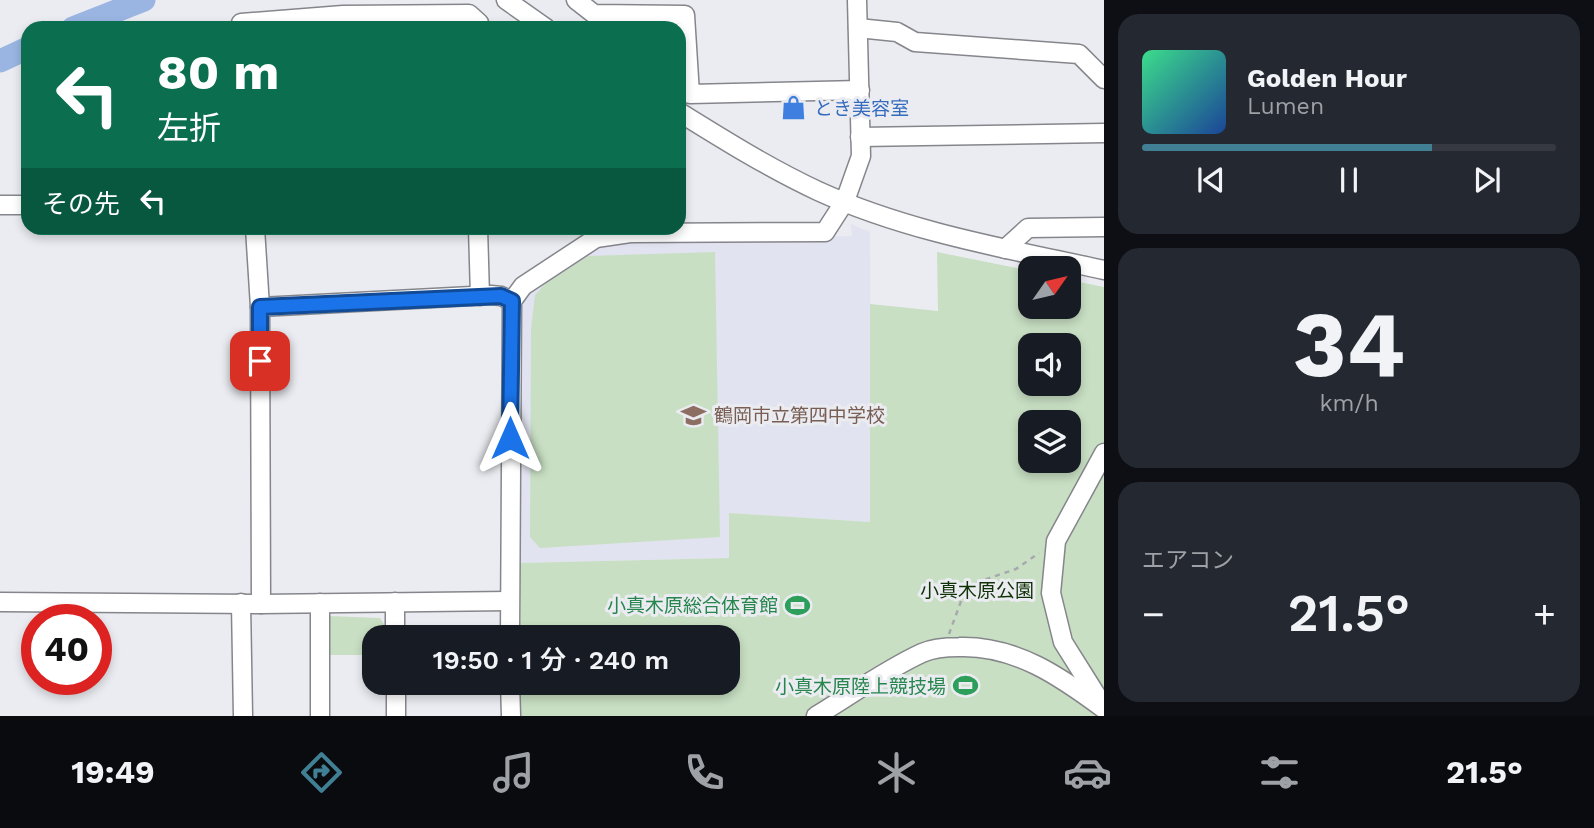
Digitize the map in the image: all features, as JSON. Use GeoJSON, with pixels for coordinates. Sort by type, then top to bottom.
{"type":"FeatureCollection","features":[{"type":"Feature","properties":{"kind":"street"},"geometry":{"type":"LineString","coordinates":[[506,0],[536,21]]}},
{"type":"Feature","properties":{"kind":"street"},"geometry":{"type":"LineString","coordinates":[[576,0],[589,21],[686,8],[690,94],[860,90]]}},
{"type":"Feature","properties":{"kind":"street"},"geometry":{"type":"LineString","coordinates":[[686,230],[825,232],[845,201],[860,156],[857,0]]}},
{"type":"Feature","properties":{"kind":"street"},"geometry":{"type":"LineString","coordinates":[[359,21],[469,14],[477,21]]}},
{"type":"Feature","properties":{"kind":"street"},"geometry":{"type":"LineString","coordinates":[[858,28],[897,32],[915,42],[1079,54],[1104,79]]}},
{"type":"Feature","properties":{"kind":"street"},"geometry":{"type":"LineString","coordinates":[[686,116],[759,162],[820,192],[915,227],[1104,270]]}},
{"type":"Feature","properties":{"kind":"street"},"geometry":{"type":"LineString","coordinates":[[860,137],[1104,133]]}},
{"type":"Feature","properties":{"kind":"street"},"geometry":{"type":"LineString","coordinates":[[0,205],[21,205]]}},
{"type":"Feature","properties":{"kind":"street"},"geometry":{"type":"LineString","coordinates":[[1005,249],[1028,228],[1104,227]]}},
{"type":"Feature","properties":{"kind":"street"},"geometry":{"type":"LineString","coordinates":[[255,235],[260,307],[261,604]]}},
{"type":"Feature","properties":{"kind":"street"},"geometry":{"type":"LineString","coordinates":[[478,235],[480,296]]}},
{"type":"Feature","properties":{"kind":"street"},"geometry":{"type":"LineString","coordinates":[[510,625],[512,301],[523,286],[596,238],[614,235]]}},
{"type":"Feature","properties":{"kind":"street"},"geometry":{"type":"LineString","coordinates":[[260,307],[480,296],[501,296],[512,301]]}},
{"type":"Feature","properties":{"kind":"street"},"geometry":{"type":"LineString","coordinates":[[1104,453],[1056,541],[1051,593],[1063,642],[1104,708]]}},
{"type":"Feature","properties":{"kind":"street"},"geometry":{"type":"LineString","coordinates":[[0,602],[261,604],[509,601]]}},
{"type":"Feature","properties":{"kind":"street"},"geometry":{"type":"LineString","coordinates":[[395,602],[395,625]]}},
{"type":"Feature","properties":{"kind":"street"},"geometry":{"type":"LineString","coordinates":[[241,603],[243,716]]}},
{"type":"Feature","properties":{"kind":"street"},"geometry":{"type":"LineString","coordinates":[[320,603],[320,716]]}},
{"type":"Feature","properties":{"kind":"street"},"geometry":{"type":"LineString","coordinates":[[816,716],[924,652],[943,648],[986,649],[1034,663],[1060,677],[1104,708]]}},
{"type":"Feature","properties":{"kind":"street"},"geometry":{"type":"LineString","coordinates":[[396,695],[396,716]]}},
{"type":"Feature","properties":{"kind":"street"},"geometry":{"type":"LineString","coordinates":[[510,695],[511,716]]}},
{"type":"Feature","properties":{"kind":"path"},"geometry":{"type":"LineString","coordinates":[[943,648],[957,618],[964,593],[972,584],[1016,569],[1056,541]]}},
{"type":"Feature","properties":{"kind":"shaded area","name":"鶴岡市立第四中学校"},"geometry":{"type":"Polygon","coordinates":[[[851,224],[870,232],[871,522],[729,513],[729,558],[520,563],[516,316],[528,291],[603,242],[852,236],[851,224]]]}},
{"type":"Feature","properties":{"kind":"green space"},"geometry":{"type":"Polygon","coordinates":[[[715,252],[720,537],[540,548],[530,537],[531,329],[535,295],[545,284],[588,256],[715,252]]]}},
{"type":"Feature","properties":{"kind":"green space","name":"小真木原公園"},"geometry":{"type":"Polygon","coordinates":[[[937,252],[1018,268],[1018,319],[1081,319],[1082,283],[1104,287],[1104,716],[521,716],[521,695],[740,695],[740,625],[521,625],[520,563],[729,558],[729,513],[870,522],[870,304],[938,311],[937,252]]]}},
{"type":"Feature","properties":{"kind":"green space"},"geometry":{"type":"Polygon","coordinates":[[[329,616],[380,618],[385,625],[362,625],[362,655],[325,655],[329,616]]]}},
{"type":"Feature","properties":{"kind":"waterway"},"geometry":{"type":"LineString","coordinates":[[91,21],[144,0]]}},
{"type":"Feature","properties":{"kind":"waterway"},"geometry":{"type":"LineString","coordinates":[[0,61],[21,51]]}},
{"type":"Feature","properties":{"kind":"place","name":"とき美容室"},"geometry":{"type":"Point","coordinates":[794,108]}},
{"type":"Feature","properties":{"kind":"place","name":"鶴岡市立第四中学校"},"geometry":{"type":"Point","coordinates":[694,415]}},
{"type":"Feature","properties":{"kind":"place","name":"小真木原総合体育館"},"geometry":{"type":"Point","coordinates":[798,605]}},
{"type":"Feature","properties":{"kind":"place","name":"小真木原陸上競技場"},"geometry":{"type":"Point","coordinates":[966,686]}},
{"type":"Feature","properties":{"kind":"route"},"geometry":{"type":"LineString","coordinates":[[260,361],[260,307],[501,296],[512,301],[510,438]]}}]}
